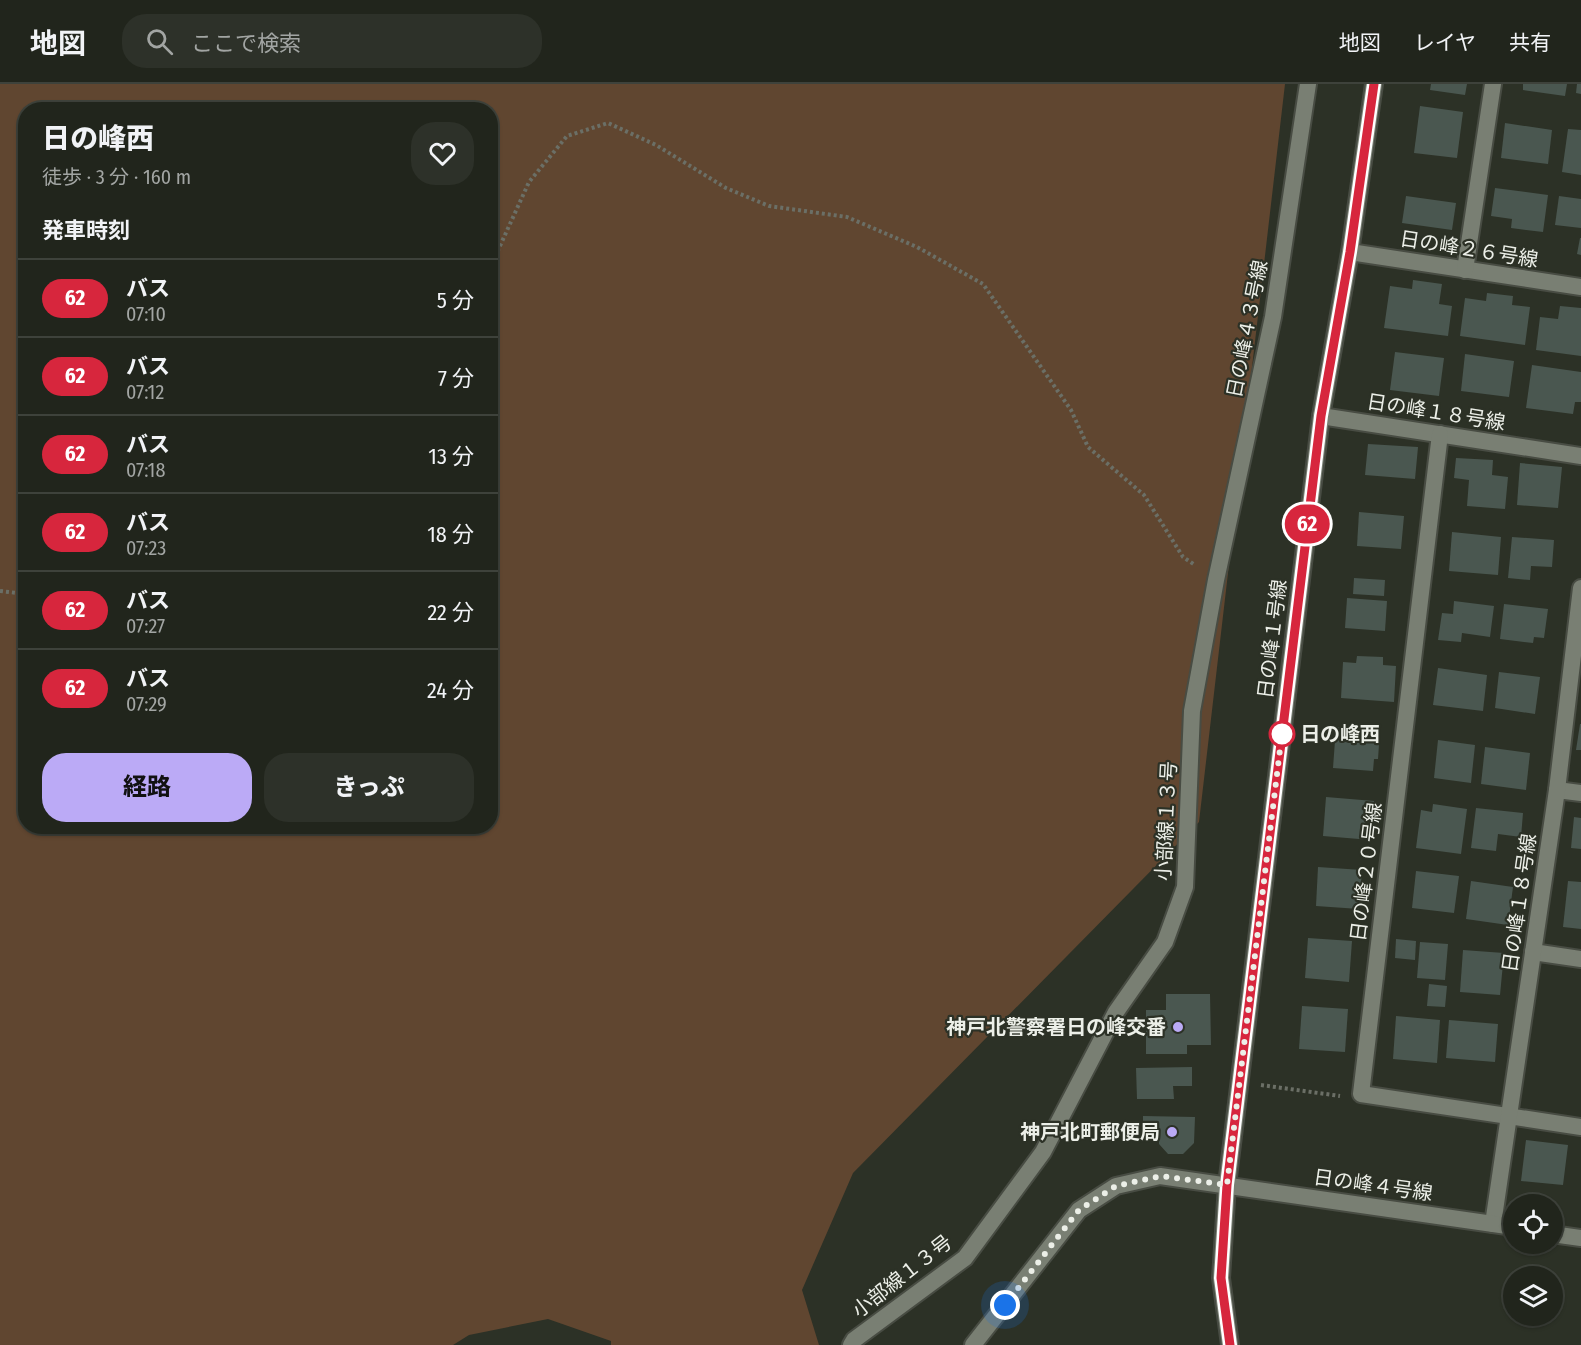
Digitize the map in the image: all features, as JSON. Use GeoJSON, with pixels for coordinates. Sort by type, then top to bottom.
{"type":"FeatureCollection","features":[{"type":"Feature","properties":{"kind":"street","name":"日の峰４３号線"},"geometry":{"type":"LineString","coordinates":[[1216,580],[1273,317],[1308,84]]}},
{"type":"Feature","properties":{"kind":"street","name":"日の峰１号線"},"geometry":{"type":"LineString","coordinates":[[1230,1345],[1221,1278],[1227,1185],[1321,416],[1350,252],[1374,84]]}},
{"type":"Feature","properties":{"kind":"street"},"geometry":{"type":"LineString","coordinates":[[1465,270],[1493,84]]}},
{"type":"Feature","properties":{"kind":"street","name":"日の峰２６号線"},"geometry":{"type":"LineString","coordinates":[[1350,252],[1581,287]]}},
{"type":"Feature","properties":{"kind":"street","name":"日の峰１８号線"},"geometry":{"type":"LineString","coordinates":[[1321,416],[1581,456]]}},
{"type":"Feature","properties":{"kind":"street","name":"日の峰２０号線"},"geometry":{"type":"LineString","coordinates":[[1361,1094],[1440,434]]}},
{"type":"Feature","properties":{"kind":"street","name":"小部線１３号"},"geometry":{"type":"LineString","coordinates":[[851,1345],[854,1340],[965,1258],[1043,1152],[1116,1012],[1165,942],[1185,887],[1192,711],[1216,580]]}},
{"type":"Feature","properties":{"kind":"street","name":"日の峰１８号線"},"geometry":{"type":"LineString","coordinates":[[1493,1224],[1557,790],[1579,624],[1581,588]]}},
{"type":"Feature","properties":{"kind":"street"},"geometry":{"type":"LineString","coordinates":[[1557,790],[1581,794]]}},
{"type":"Feature","properties":{"kind":"street"},"geometry":{"type":"LineString","coordinates":[[1533,952],[1581,959]]}},
{"type":"Feature","properties":{"kind":"street"},"geometry":{"type":"LineString","coordinates":[[1361,1094],[1581,1127]]}},
{"type":"Feature","properties":{"kind":"street","name":"日の峰４号線"},"geometry":{"type":"LineString","coordinates":[[973,1345],[1079,1210],[1116,1186],[1161,1176],[1503,1225]]}},
{"type":"Feature","properties":{"kind":"street"},"geometry":{"type":"LineString","coordinates":[[1563,1236],[1581,1238]]}},
{"type":"Feature","properties":{"kind":"path"},"geometry":{"type":"LineString","coordinates":[[498,250],[529,182],[567,136],[608,123],[656,145],[726,188],[769,206],[847,217],[916,247],[983,284],[1071,410],[1088,447],[1144,495],[1182,556],[1216,580]]}},
{"type":"Feature","properties":{"kind":"path"},"geometry":{"type":"LineString","coordinates":[[0,591],[18,593]]}},
{"type":"Feature","properties":{"kind":"path"},"geometry":{"type":"LineString","coordinates":[[1239,1083],[1348,1097],[1361,1094]]}},
{"type":"Feature","properties":{"kind":"shaded area"},"geometry":{"type":"Polygon","coordinates":[[[0,84],[1285,84],[1199,822],[853,1173],[802,1290],[819,1345],[611,1345],[611,1341],[548,1319],[469,1335],[453,1345],[0,1345],[0,84]]]}},
{"type":"Feature","properties":{"kind":"building"},"geometry":{"type":"Polygon","coordinates":[[[1431,84],[1467,84],[1465,95],[1430,90],[1431,84]]]}},
{"type":"Feature","properties":{"kind":"building"},"geometry":{"type":"Polygon","coordinates":[[[1523,84],[1567,84],[1565,96],[1523,90],[1523,84]]]}},
{"type":"Feature","properties":{"kind":"building"},"geometry":{"type":"Polygon","coordinates":[[[1577,84],[1581,84],[1581,94],[1576,93],[1577,84]]]}},
{"type":"Feature","properties":{"kind":"building"},"geometry":{"type":"Polygon","coordinates":[[[1420,106],[1463,112],[1457,158],[1414,153],[1420,106]]]}},
{"type":"Feature","properties":{"kind":"building"},"geometry":{"type":"Polygon","coordinates":[[[1505,123],[1552,130],[1548,164],[1501,158],[1505,123]]]}},
{"type":"Feature","properties":{"kind":"building"},"geometry":{"type":"Polygon","coordinates":[[[1568,129],[1581,130],[1581,175],[1562,172],[1568,129]]]}},
{"type":"Feature","properties":{"kind":"building"},"geometry":{"type":"Polygon","coordinates":[[[1495,188],[1548,195],[1543,232],[1511,228],[1512,219],[1491,216],[1495,188]]]}},
{"type":"Feature","properties":{"kind":"building"},"geometry":{"type":"Polygon","coordinates":[[[1406,196],[1456,203],[1452,230],[1402,223],[1406,196]]]}},
{"type":"Feature","properties":{"kind":"building"},"geometry":{"type":"Polygon","coordinates":[[[1559,196],[1581,199],[1581,228],[1555,225],[1559,196]]]}},
{"type":"Feature","properties":{"kind":"building"},"geometry":{"type":"Polygon","coordinates":[[[1581,238],[1581,255],[1577,254],[1581,238]]]}},
{"type":"Feature","properties":{"kind":"building"},"geometry":{"type":"Polygon","coordinates":[[[1413,280],[1442,284],[1439,304],[1452,306],[1448,336],[1384,328],[1390,286],[1412,289],[1413,280]]]}},
{"type":"Feature","properties":{"kind":"building"},"geometry":{"type":"Polygon","coordinates":[[[1487,293],[1513,296],[1512,305],[1530,307],[1525,345],[1460,336],[1465,298],[1486,301],[1487,293]]]}},
{"type":"Feature","properties":{"kind":"building"},"geometry":{"type":"Polygon","coordinates":[[[1560,306],[1581,308],[1581,356],[1536,350],[1540,317],[1558,319],[1560,306]]]}},
{"type":"Feature","properties":{"kind":"building"},"geometry":{"type":"Polygon","coordinates":[[[1395,352],[1444,358],[1439,396],[1390,390],[1395,352]]]}},
{"type":"Feature","properties":{"kind":"building"},"geometry":{"type":"Polygon","coordinates":[[[1465,354],[1514,361],[1509,397],[1461,391],[1465,354]]]}},
{"type":"Feature","properties":{"kind":"building"},"geometry":{"type":"Polygon","coordinates":[[[1532,365],[1581,372],[1581,402],[1575,402],[1573,414],[1526,408],[1532,365]]]}},
{"type":"Feature","properties":{"kind":"building"},"geometry":{"type":"Polygon","coordinates":[[[1368,444],[1418,447],[1415,479],[1365,475],[1368,444]]]}},
{"type":"Feature","properties":{"kind":"building"},"geometry":{"type":"Polygon","coordinates":[[[1456,458],[1493,460],[1492,475],[1508,477],[1505,509],[1467,506],[1469,480],[1454,478],[1456,458]]]}},
{"type":"Feature","properties":{"kind":"building"},"geometry":{"type":"Polygon","coordinates":[[[1520,463],[1562,467],[1558,508],[1517,505],[1520,463]]]}},
{"type":"Feature","properties":{"kind":"building"},"geometry":{"type":"Polygon","coordinates":[[[1359,512],[1404,516],[1401,549],[1357,546],[1359,512]]]}},
{"type":"Feature","properties":{"kind":"building"},"geometry":{"type":"Polygon","coordinates":[[[1452,532],[1501,537],[1498,575],[1449,571],[1452,532]]]}},
{"type":"Feature","properties":{"kind":"building"},"geometry":{"type":"Polygon","coordinates":[[[1512,537],[1554,540],[1552,567],[1531,566],[1530,580],[1508,578],[1512,537]]]}},
{"type":"Feature","properties":{"kind":"building"},"geometry":{"type":"Polygon","coordinates":[[[1354,578],[1385,580],[1384,596],[1353,594],[1354,578]]]}},
{"type":"Feature","properties":{"kind":"building"},"geometry":{"type":"Polygon","coordinates":[[[1347,598],[1387,601],[1385,631],[1345,628],[1347,598]]]}},
{"type":"Feature","properties":{"kind":"building"},"geometry":{"type":"Polygon","coordinates":[[[1454,601],[1494,606],[1490,637],[1462,633],[1461,642],[1438,640],[1442,613],[1453,614],[1454,601]]]}},
{"type":"Feature","properties":{"kind":"building"},"geometry":{"type":"Polygon","coordinates":[[[1504,604],[1548,609],[1544,638],[1534,637],[1533,643],[1500,639],[1504,604]]]}},
{"type":"Feature","properties":{"kind":"building"},"geometry":{"type":"Polygon","coordinates":[[[1357,656],[1383,657],[1383,665],[1396,666],[1394,702],[1341,698],[1343,662],[1356,663],[1357,656]]]}},
{"type":"Feature","properties":{"kind":"building"},"geometry":{"type":"Polygon","coordinates":[[[1438,668],[1487,675],[1483,711],[1433,705],[1438,668]]]}},
{"type":"Feature","properties":{"kind":"building"},"geometry":{"type":"Polygon","coordinates":[[[1499,672],[1540,677],[1535,714],[1495,708],[1499,672]]]}},
{"type":"Feature","properties":{"kind":"building"},"geometry":{"type":"Polygon","coordinates":[[[1580,724],[1581,750],[1576,750],[1580,724]]]}},
{"type":"Feature","properties":{"kind":"building"},"geometry":{"type":"Polygon","coordinates":[[[1336,727],[1380,730],[1378,759],[1374,759],[1373,771],[1333,768],[1336,727]]]}},
{"type":"Feature","properties":{"kind":"building"},"geometry":{"type":"Polygon","coordinates":[[[1438,740],[1475,745],[1471,783],[1434,778],[1438,740]]]}},
{"type":"Feature","properties":{"kind":"building"},"geometry":{"type":"Polygon","coordinates":[[[1485,747],[1530,753],[1526,790],[1481,784],[1485,747]]]}},
{"type":"Feature","properties":{"kind":"building"},"geometry":{"type":"Polygon","coordinates":[[[1326,797],[1374,801],[1371,840],[1323,836],[1326,797]]]}},
{"type":"Feature","properties":{"kind":"building"},"geometry":{"type":"Polygon","coordinates":[[[1433,804],[1467,809],[1461,854],[1416,848],[1421,810],[1432,812],[1433,804]]]}},
{"type":"Feature","properties":{"kind":"building"},"geometry":{"type":"Polygon","coordinates":[[[1476,808],[1523,813],[1521,837],[1498,834],[1496,851],[1471,848],[1476,808]]]}},
{"type":"Feature","properties":{"kind":"building"},"geometry":{"type":"Polygon","coordinates":[[[1574,817],[1581,818],[1581,849],[1571,848],[1574,817]]]}},
{"type":"Feature","properties":{"kind":"building"},"geometry":{"type":"Polygon","coordinates":[[[1318,867],[1362,870],[1359,909],[1316,906],[1318,867]]]}},
{"type":"Feature","properties":{"kind":"building"},"geometry":{"type":"Polygon","coordinates":[[[1416,871],[1459,876],[1454,913],[1412,908],[1416,871]]]}},
{"type":"Feature","properties":{"kind":"building"},"geometry":{"type":"Polygon","coordinates":[[[1471,881],[1513,887],[1508,925],[1466,919],[1471,881]]]}},
{"type":"Feature","properties":{"kind":"building"},"geometry":{"type":"Polygon","coordinates":[[[1568,881],[1581,882],[1581,929],[1563,927],[1568,881]]]}},
{"type":"Feature","properties":{"kind":"building"},"geometry":{"type":"Polygon","coordinates":[[[1308,938],[1352,941],[1349,982],[1305,978],[1308,938]]]}},
{"type":"Feature","properties":{"kind":"building"},"geometry":{"type":"Polygon","coordinates":[[[1396,939],[1416,941],[1415,960],[1395,958],[1396,939]]]}},
{"type":"Feature","properties":{"kind":"building"},"geometry":{"type":"Polygon","coordinates":[[[1420,942],[1448,944],[1445,980],[1417,978],[1420,942]]]}},
{"type":"Feature","properties":{"kind":"building"},"geometry":{"type":"Polygon","coordinates":[[[1463,950],[1504,953],[1500,995],[1460,992],[1463,950]]]}},
{"type":"Feature","properties":{"kind":"building"},"geometry":{"type":"Polygon","coordinates":[[[1429,984],[1447,986],[1445,1007],[1427,1006],[1429,984]]]}},
{"type":"Feature","properties":{"kind":"building","name":"神戸北警察署日の峰交番"},"geometry":{"type":"Polygon","coordinates":[[[1166,994],[1210,994],[1211,1045],[1187,1045],[1187,1054],[1146,1054],[1146,1010],[1166,1010],[1166,994]]]}},
{"type":"Feature","properties":{"kind":"building"},"geometry":{"type":"Polygon","coordinates":[[[1302,1006],[1348,1009],[1345,1052],[1299,1049],[1302,1006]]]}},
{"type":"Feature","properties":{"kind":"building"},"geometry":{"type":"Polygon","coordinates":[[[1396,1016],[1440,1020],[1437,1063],[1393,1059],[1396,1016]]]}},
{"type":"Feature","properties":{"kind":"building"},"geometry":{"type":"Polygon","coordinates":[[[1449,1020],[1498,1024],[1495,1062],[1446,1058],[1449,1020]]]}},
{"type":"Feature","properties":{"kind":"building"},"geometry":{"type":"Polygon","coordinates":[[[1192,1067],[1192,1086],[1173,1086],[1174,1099],[1137,1099],[1136,1068],[1192,1067]]]}},
{"type":"Feature","properties":{"kind":"building"},"geometry":{"type":"Polygon","coordinates":[[[1143,1116],[1195,1117],[1194,1143],[1183,1154],[1168,1154],[1159,1144],[1159,1136],[1143,1135],[1143,1116]]]}},
{"type":"Feature","properties":{"kind":"building"},"geometry":{"type":"Polygon","coordinates":[[[1526,1140],[1568,1145],[1563,1185],[1521,1181],[1526,1140]]]}},
{"type":"Feature","properties":{"kind":"bus line","name":"62"},"geometry":{"type":"LineString","coordinates":[[1230,1345],[1221,1278],[1227,1185],[1321,416],[1350,252],[1374,84]]}},
{"type":"Feature","properties":{"kind":"place","name":"日の峰西"},"geometry":{"type":"Point","coordinates":[1282,734]}},
{"type":"Feature","properties":{"kind":"place","name":"神戸北警察署日の峰交番"},"geometry":{"type":"Point","coordinates":[1178,1027]}},
{"type":"Feature","properties":{"kind":"place","name":"神戸北町郵便局"},"geometry":{"type":"Point","coordinates":[1172,1132]}},
{"type":"Feature","properties":{"kind":"route"},"geometry":{"type":"LineString","coordinates":[[1005,1305],[1079,1210],[1116,1186],[1161,1176],[1227,1185],[1283,725],[1282,734]]}}]}
